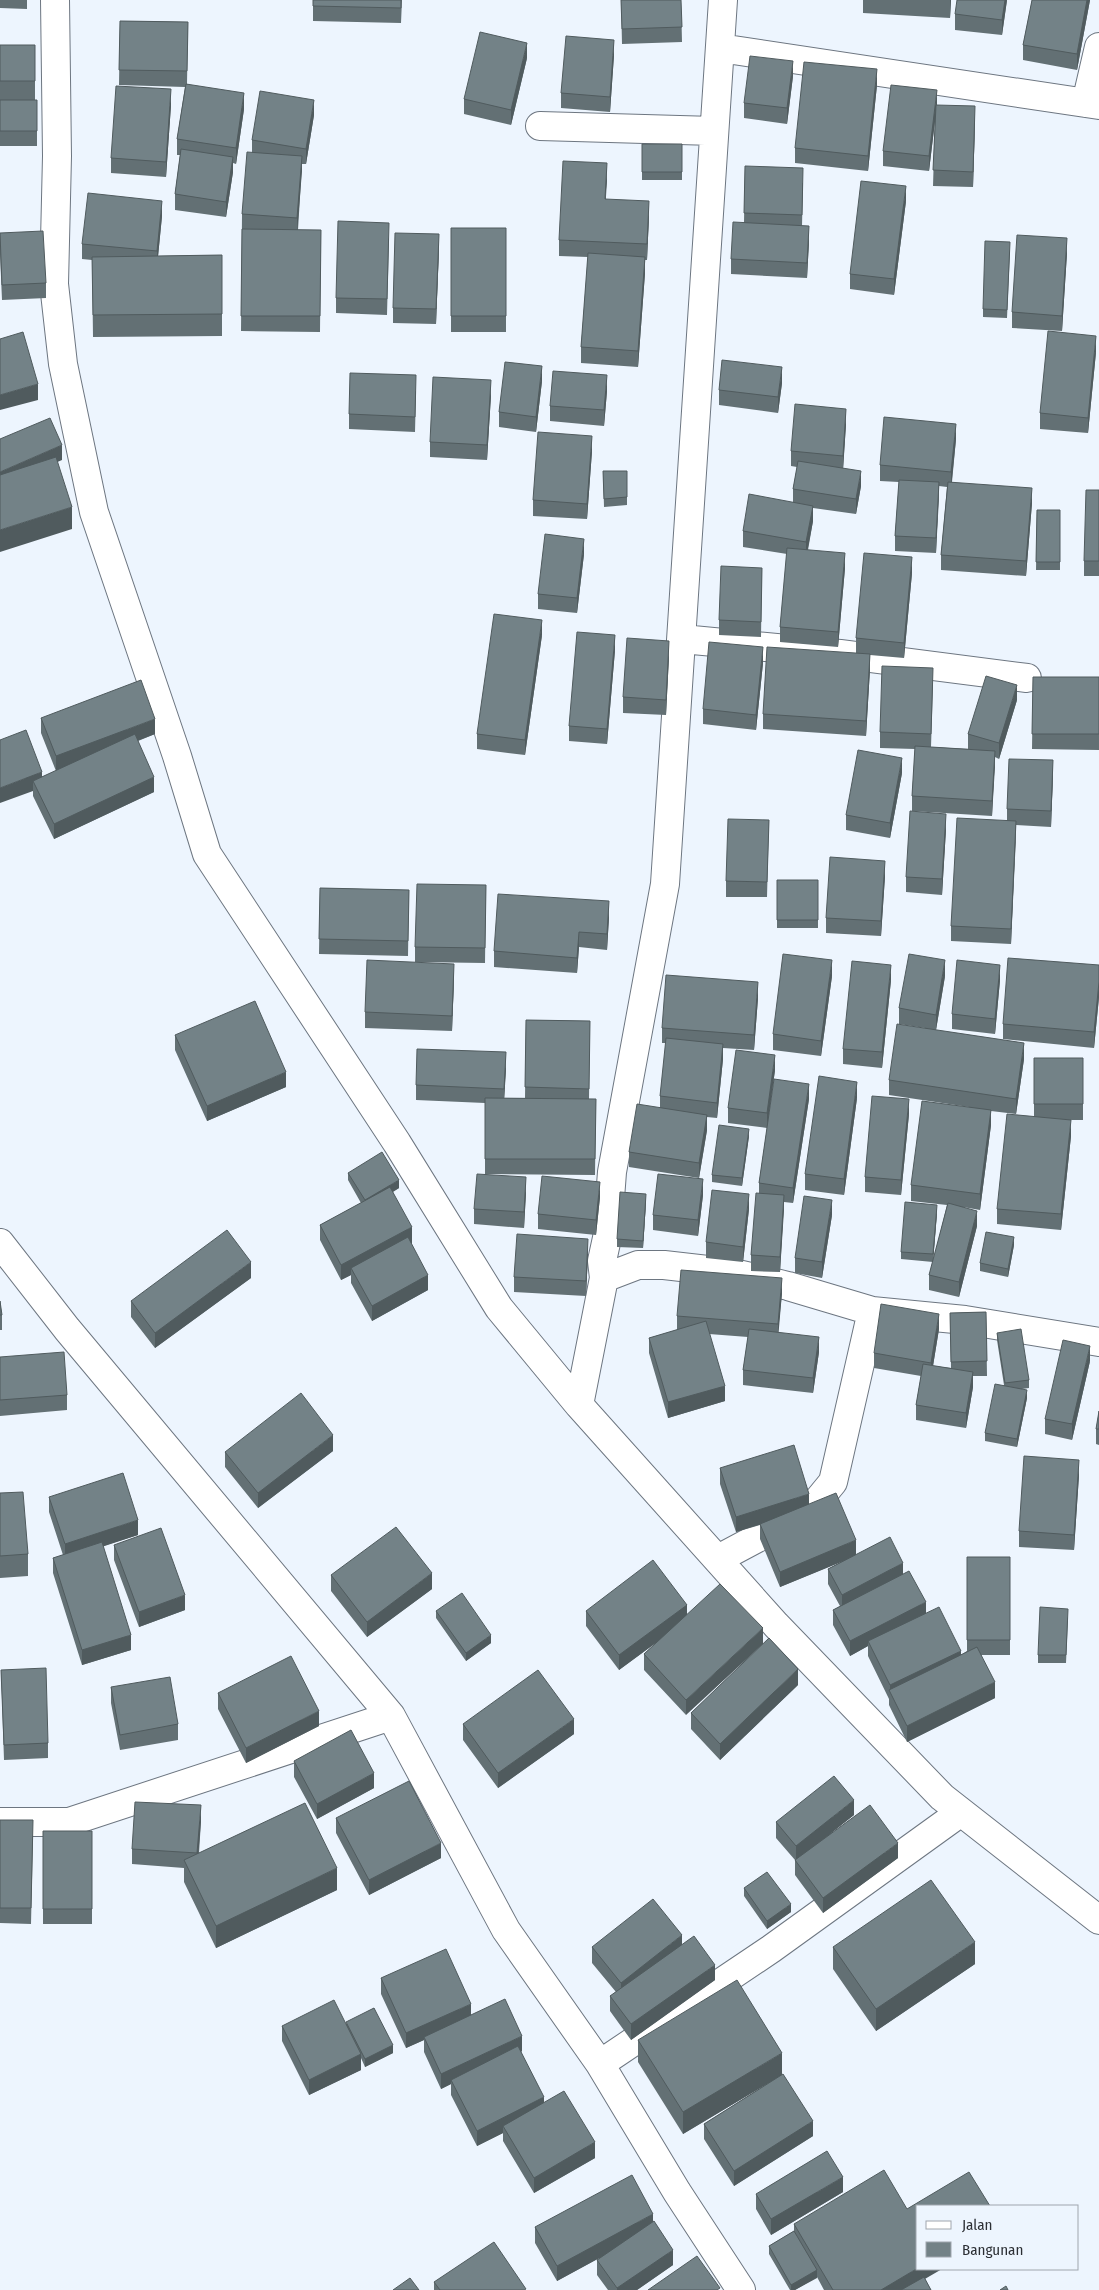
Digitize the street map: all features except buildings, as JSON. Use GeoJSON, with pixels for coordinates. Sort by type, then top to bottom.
{"type":"FeatureCollection","features":[{"type":"Feature","properties":{"kind":"street"},"geometry":{"type":"LineString","coordinates":[[55,0],[57,156],[54,284],[63,364],[94,512],[177,756],[206,854],[397,1143],[499,1308],[579,1405],[776,1625],[942,1797],[1099,1920]]}},
{"type":"Feature","properties":{"kind":"street"},"geometry":{"type":"LineString","coordinates":[[579,1405],[604,1278],[602,1261],[612,1172],[665,884],[723,0]]}},
{"type":"Feature","properties":{"kind":"street"},"geometry":{"type":"LineString","coordinates":[[720,48],[1093,104],[1099,47]]}},
{"type":"Feature","properties":{"kind":"street"},"geometry":{"type":"LineString","coordinates":[[540,126],[714,131]]}},
{"type":"Feature","properties":{"kind":"street"},"geometry":{"type":"LineString","coordinates":[[682,639],[840,654],[1027,678]]}},
{"type":"Feature","properties":{"kind":"street"},"geometry":{"type":"LineString","coordinates":[[0,1243],[67,1330],[391,1716],[506,1930],[600,2064],[677,2192],[741,2290]]}},
{"type":"Feature","properties":{"kind":"street"},"geometry":{"type":"LineString","coordinates":[[604,1278],[638,1265],[664,1265],[724,1272],[788,1286],[872,1311],[965,1320],[1099,1342]]}},
{"type":"Feature","properties":{"kind":"street"},"geometry":{"type":"LineString","coordinates":[[718,1559],[810,1510],[834,1482],[872,1311]]}},
{"type":"Feature","properties":{"kind":"street"},"geometry":{"type":"LineString","coordinates":[[0,1822],[69,1822],[391,1716]]}},
{"type":"Feature","properties":{"kind":"street"},"geometry":{"type":"LineString","coordinates":[[600,2064],[771,1949],[960,1812]]}}]}
